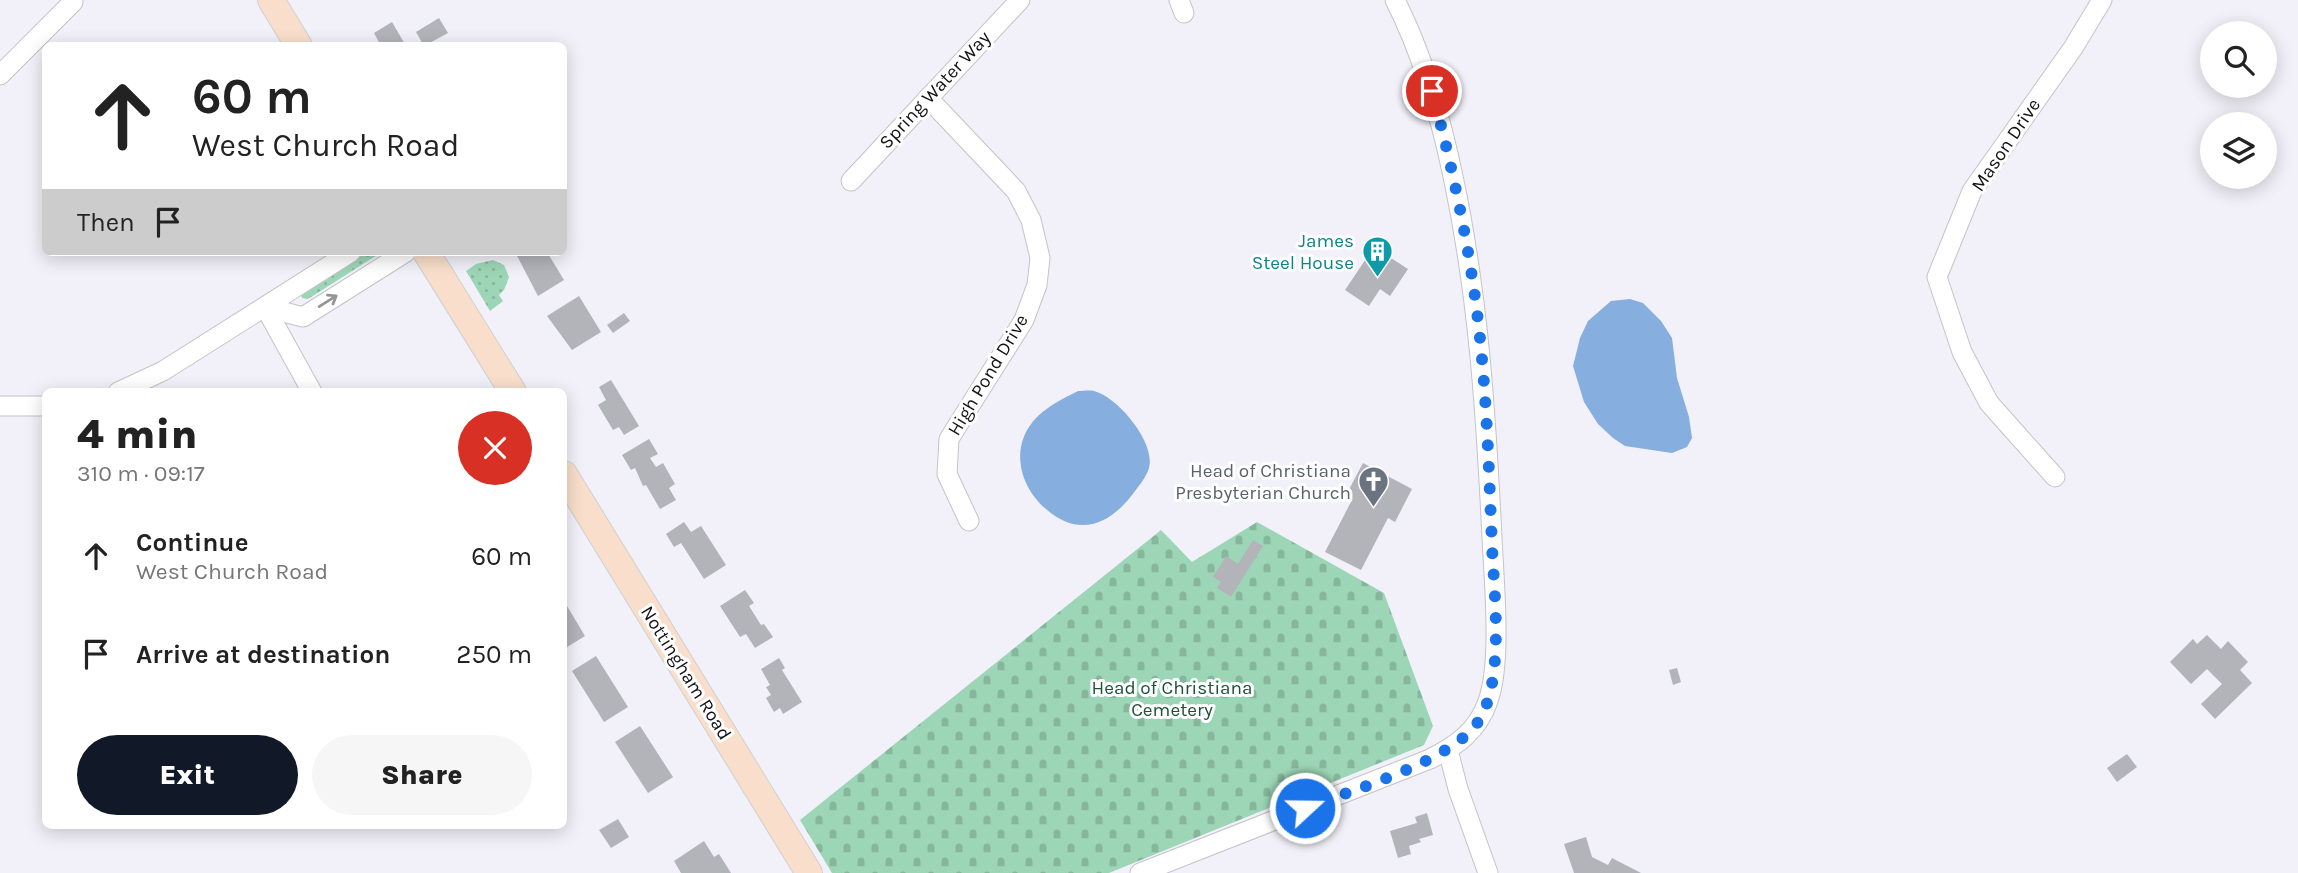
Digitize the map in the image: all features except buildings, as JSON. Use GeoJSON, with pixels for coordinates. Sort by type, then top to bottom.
{"type":"FeatureCollection","features":[{"type":"Feature","properties":{"kind":"main road"},"geometry":{"type":"LineString","coordinates":[[271,0],[297,42]]}},
{"type":"Feature","properties":{"kind":"main road"},"geometry":{"type":"LineString","coordinates":[[428,256],[511,388]]}},
{"type":"Feature","properties":{"kind":"main road","name":"Nottingham Road"},"geometry":{"type":"LineString","coordinates":[[567,479],[809,873]]}},
{"type":"Feature","properties":{"kind":"street","name":"Spring Water Way"},"geometry":{"type":"LineString","coordinates":[[850,180],[1020,0]]}},
{"type":"Feature","properties":{"kind":"street"},"geometry":{"type":"LineString","coordinates":[[1140,873],[1448,750],[1461,741],[1478,722],[1489,700],[1494,672],[1494,585],[1485,397],[1474,289],[1451,168],[1425,68],[1395,0]]}},
{"type":"Feature","properties":{"kind":"street","name":"Mason Drive"},"geometry":{"type":"LineString","coordinates":[[2055,477],[1989,403],[1962,352],[1937,278],[1972,191],[2073,48],[2102,0]]}},
{"type":"Feature","properties":{"kind":"street"},"geometry":{"type":"LineString","coordinates":[[0,75],[73,2]]}},
{"type":"Feature","properties":{"kind":"street","name":"High Pond Drive"},"geometry":{"type":"LineString","coordinates":[[928,98],[1016,191],[1031,220],[1040,258],[1037,285],[1024,320],[949,439],[947,474],[969,521]]}},
{"type":"Feature","properties":{"kind":"street"},"geometry":{"type":"LineString","coordinates":[[127,388],[163,371],[345,256]]}},
{"type":"Feature","properties":{"kind":"street"},"geometry":{"type":"LineString","coordinates":[[265,307],[303,317],[400,256]]}},
{"type":"Feature","properties":{"kind":"street"},"geometry":{"type":"LineString","coordinates":[[265,307],[310,388]]}},
{"type":"Feature","properties":{"kind":"street"},"geometry":{"type":"LineString","coordinates":[[0,406],[42,406]]}},
{"type":"Feature","properties":{"kind":"street"},"geometry":{"type":"LineString","coordinates":[[1448,750],[1458,789],[1488,873]]}},
{"type":"Feature","properties":{"kind":"green space"},"geometry":{"type":"Polygon","coordinates":[[[359,256],[376,256],[308,299],[302,298],[304,290],[359,256]]]}},
{"type":"Feature","properties":{"kind":"green space"},"geometry":{"type":"Polygon","coordinates":[[[493,260],[504,265],[509,277],[499,295],[503,301],[490,311],[466,271],[476,264],[493,260]]]}},
{"type":"Feature","properties":{"kind":"green space","name":"Head of Christiana Cemetery"},"geometry":{"type":"Polygon","coordinates":[[[1257,522],[1384,593],[1433,726],[1424,745],[1109,873],[832,873],[800,820],[1161,530],[1192,562],[1257,522]]]}},
{"type":"Feature","properties":{"kind":"water"},"geometry":{"type":"Polygon","coordinates":[[[1630,299],[1643,303],[1661,321],[1672,338],[1677,378],[1689,417],[1692,438],[1687,447],[1672,453],[1625,446],[1613,438],[1598,424],[1584,402],[1573,366],[1580,338],[1588,321],[1611,301],[1630,299]]]}},
{"type":"Feature","properties":{"kind":"water"},"geometry":{"type":"Polygon","coordinates":[[[1078,391],[1092,391],[1104,395],[1124,411],[1141,434],[1150,458],[1146,475],[1123,506],[1103,520],[1081,525],[1058,518],[1036,499],[1024,476],[1020,451],[1029,427],[1038,416],[1078,391]]]}},
{"type":"Feature","properties":{"kind":"place","name":"James Steel House"},"geometry":{"type":"Point","coordinates":[1377,279]}},
{"type":"Feature","properties":{"kind":"place","name":"Head of Christiana Presbyterian Church"},"geometry":{"type":"Point","coordinates":[1374,509]}},
{"type":"Feature","properties":{"kind":"route"},"geometry":{"type":"LineString","coordinates":[[1305,808],[1448,750],[1461,741],[1478,722],[1492,688],[1494,585],[1485,397],[1479,332],[1465,235],[1432,91]]}}]}
